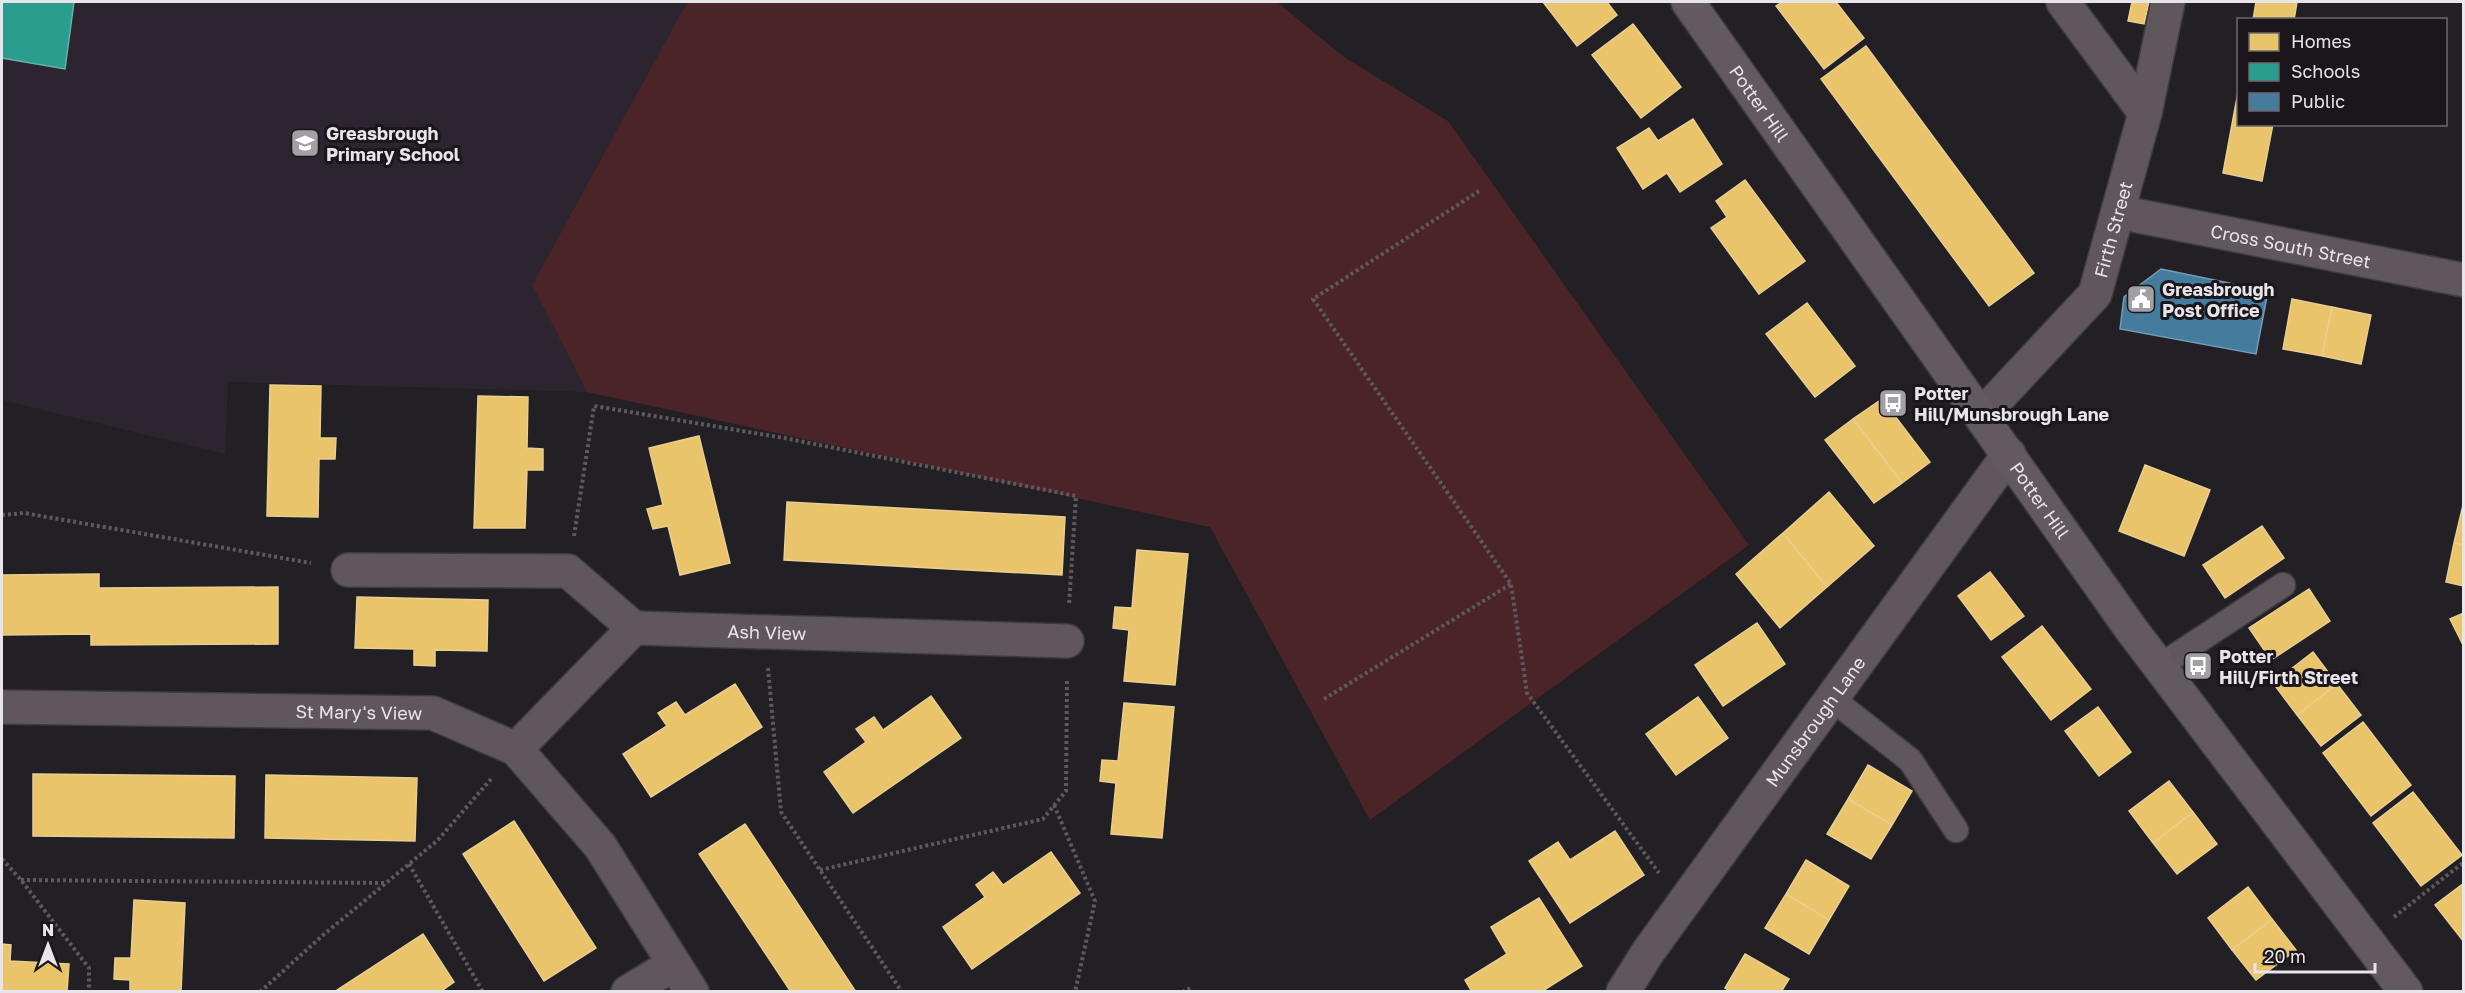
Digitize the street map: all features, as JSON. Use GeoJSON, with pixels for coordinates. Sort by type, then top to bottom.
{"type":"FeatureCollection","features":[{"type":"Feature","properties":{"kind":"main road","name":"Potter Hill"},"geometry":{"type":"LineString","coordinates":[[1688,2],[2160,666],[2406,992]]}},
{"type":"Feature","properties":{"kind":"street"},"geometry":{"type":"LineString","coordinates":[[2063,2],[2145,114]]}},
{"type":"Feature","properties":{"kind":"street","name":"Firth Street"},"geometry":{"type":"LineString","coordinates":[[1981,416],[2095,294],[2145,114],[2168,2]]}},
{"type":"Feature","properties":{"kind":"street","name":"Cross South Street"},"geometry":{"type":"LineString","coordinates":[[2118,212],[2463,280]]}},
{"type":"Feature","properties":{"kind":"street","name":"Munsbrough Lane"},"geometry":{"type":"LineString","coordinates":[[1623,992],[1682,905],[2009,454]]}},
{"type":"Feature","properties":{"kind":"street"},"geometry":{"type":"LineString","coordinates":[[348,570],[568,571],[634,627],[516,749]]}},
{"type":"Feature","properties":{"kind":"street","name":"Ash View"},"geometry":{"type":"LineString","coordinates":[[634,627],[1067,641]]}},
{"type":"Feature","properties":{"kind":"street","name":"St Mary's View"},"geometry":{"type":"LineString","coordinates":[[2,707],[433,713],[516,749],[600,846],[692,992]]}},
{"type":"Feature","properties":{"kind":"street"},"geometry":{"type":"LineString","coordinates":[[628,992],[674,964]]}},
{"type":"Feature","properties":{"kind":"lane"},"geometry":{"type":"LineString","coordinates":[[2160,666],[2283,585]]}},
{"type":"Feature","properties":{"kind":"lane"},"geometry":{"type":"LineString","coordinates":[[1832,699],[1910,760],[1956,830]]}},
{"type":"Feature","properties":{"kind":"path"},"geometry":{"type":"LineString","coordinates":[[1479,191],[1313,299],[1511,584],[1527,693],[1682,905]]}},
{"type":"Feature","properties":{"kind":"path"},"geometry":{"type":"LineString","coordinates":[[568,571],[594,406],[784,438],[1076,496],[1067,641],[1066,791],[1043,819],[820,870]]}},
{"type":"Feature","properties":{"kind":"path"},"geometry":{"type":"LineString","coordinates":[[2,515],[24,513],[348,570]]}},
{"type":"Feature","properties":{"kind":"path"},"geometry":{"type":"LineString","coordinates":[[1324,699],[1511,584]]}},
{"type":"Feature","properties":{"kind":"path"},"geometry":{"type":"LineString","coordinates":[[765,632],[781,812],[902,992]]}},
{"type":"Feature","properties":{"kind":"path"},"geometry":{"type":"LineString","coordinates":[[260,992],[438,840],[516,749]]}},
{"type":"Feature","properties":{"kind":"path"},"geometry":{"type":"LineString","coordinates":[[1054,805],[1095,901],[1075,992]]}},
{"type":"Feature","properties":{"kind":"path"},"geometry":{"type":"LineString","coordinates":[[2,860],[21,880],[89,968],[89,992]]}},
{"type":"Feature","properties":{"kind":"path"},"geometry":{"type":"LineString","coordinates":[[2365,940],[2463,862]]}},
{"type":"Feature","properties":{"kind":"path"},"geometry":{"type":"LineString","coordinates":[[409,864],[483,992]]}},
{"type":"Feature","properties":{"kind":"path"},"geometry":{"type":"LineString","coordinates":[[21,880],[387,882]]}},
{"type":"Feature","properties":{"kind":"path"},"geometry":{"type":"LineString","coordinates":[[1182,992],[1192,987]]}},
{"type":"Feature","properties":{"kind":"shaded area","name":"Greasbrough Primary School"},"geometry":{"type":"Polygon","coordinates":[[[2,2],[687,2],[532,285],[587,392],[228,382],[225,454],[2,400],[2,2]]]}},
{"type":"Feature","properties":{"kind":"shaded area"},"geometry":{"type":"Polygon","coordinates":[[[687,2],[1277,2],[1344,57],[1448,121],[1749,545],[1370,820],[1210,527],[587,392],[532,285],[687,2]]]}},
{"type":"Feature","properties":{"kind":"building: Homes"},"geometry":{"type":"Polygon","coordinates":[[[1543,2],[1607,2],[1617,15],[1577,46],[1543,2]]]}},
{"type":"Feature","properties":{"kind":"building: Homes"},"geometry":{"type":"Polygon","coordinates":[[[1782,2],[1836,2],[1864,38],[1824,69],[1776,6],[1782,2]]]}},
{"type":"Feature","properties":{"kind":"building: Homes"},"geometry":{"type":"Polygon","coordinates":[[[2132,2],[2149,2],[2144,24],[2128,21],[2132,2]]]}},
{"type":"Feature","properties":{"kind":"building: Homes"},"geometry":{"type":"Polygon","coordinates":[[[2256,2],[2297,2],[2294,18],[2253,18],[2256,2]]]}},
{"type":"Feature","properties":{"kind":"building: Homes"},"geometry":{"type":"Polygon","coordinates":[[[1633,24],[1681,87],[1641,118],[1592,55],[1633,24]]]}},
{"type":"Feature","properties":{"kind":"building: Homes"},"geometry":{"type":"Polygon","coordinates":[[[1866,46],[2034,273],[1989,306],[1821,79],[1866,46]]]}},
{"type":"Feature","properties":{"kind":"building: Homes"},"geometry":{"type":"Polygon","coordinates":[[[2237,97],[2237,126],[2273,126],[2262,181],[2223,173],[2237,97]]]}},
{"type":"Feature","properties":{"kind":"building: Homes"},"geometry":{"type":"Polygon","coordinates":[[[1693,119],[1722,164],[1680,192],[1667,173],[1643,189],[1617,148],[1649,128],[1658,141],[1693,119]]]}},
{"type":"Feature","properties":{"kind":"building: Homes"},"geometry":{"type":"Polygon","coordinates":[[[1745,180],[1805,261],[1759,294],[1711,228],[1727,217],[1716,201],[1745,180]]]}},
{"type":"Feature","properties":{"kind":"building: Homes"},"geometry":{"type":"Polygon","coordinates":[[[2292,299],[2332,307],[2322,356],[2283,349],[2292,299]]]}},
{"type":"Feature","properties":{"kind":"building: Homes"},"geometry":{"type":"Polygon","coordinates":[[[1807,303],[1855,366],[1815,397],[1766,334],[1807,303]]]}},
{"type":"Feature","properties":{"kind":"building: Homes"},"geometry":{"type":"Polygon","coordinates":[[[2332,307],[2371,315],[2361,364],[2322,356],[2332,307]]]}},
{"type":"Feature","properties":{"kind":"building: Homes"},"geometry":{"type":"Polygon","coordinates":[[[270,385],[321,386],[320,438],[336,438],[335,459],[319,459],[318,517],[267,516],[270,385]]]}},
{"type":"Feature","properties":{"kind":"building: Homes"},"geometry":{"type":"Polygon","coordinates":[[[478,396],[528,397],[527,448],[543,449],[543,470],[527,470],[525,528],[474,528],[478,396]]]}},
{"type":"Feature","properties":{"kind":"building: Homes"},"geometry":{"type":"Polygon","coordinates":[[[1882,399],[1930,462],[1902,483],[1853,419],[1882,399]]]}},
{"type":"Feature","properties":{"kind":"building: Homes"},"geometry":{"type":"Polygon","coordinates":[[[1853,419],[1902,483],[1874,503],[1825,440],[1853,419]]]}},
{"type":"Feature","properties":{"kind":"building: Homes"},"geometry":{"type":"Polygon","coordinates":[[[699,436],[730,563],[680,575],[668,526],[653,529],[647,509],[663,505],[649,448],[699,436]]]}},
{"type":"Feature","properties":{"kind":"building: Homes"},"geometry":{"type":"Polygon","coordinates":[[[2145,465],[2210,490],[2184,556],[2119,531],[2145,465]]]}},
{"type":"Feature","properties":{"kind":"building: Homes"},"geometry":{"type":"Polygon","coordinates":[[[1829,492],[1874,546],[1827,587],[1783,533],[1829,492]]]}},
{"type":"Feature","properties":{"kind":"building: Homes"},"geometry":{"type":"Polygon","coordinates":[[[787,502],[1065,517],[1062,575],[784,560],[787,502]]]}},
{"type":"Feature","properties":{"kind":"building: Homes"},"geometry":{"type":"Polygon","coordinates":[[[2464,505],[2464,545],[2454,543],[2464,505]]]}},
{"type":"Feature","properties":{"kind":"building: Homes"},"geometry":{"type":"Polygon","coordinates":[[[2262,526],[2284,558],[2225,598],[2203,565],[2262,526]]]}},
{"type":"Feature","properties":{"kind":"building: Homes"},"geometry":{"type":"Polygon","coordinates":[[[1783,533],[1827,587],[1780,628],[1736,574],[1783,533]]]}},
{"type":"Feature","properties":{"kind":"building: Homes"},"geometry":{"type":"Polygon","coordinates":[[[2454,543],[2464,545],[2464,586],[2446,582],[2454,543]]]}},
{"type":"Feature","properties":{"kind":"building: Homes"},"geometry":{"type":"Polygon","coordinates":[[[1137,550],[1188,554],[1175,685],[1124,681],[1129,630],[1113,628],[1115,607],[1132,608],[1137,550]]]}},
{"type":"Feature","properties":{"kind":"building: Homes"},"geometry":{"type":"Polygon","coordinates":[[[1990,572],[2024,616],[1991,640],[1958,596],[1990,572]]]}},
{"type":"Feature","properties":{"kind":"building: Homes"},"geometry":{"type":"Polygon","coordinates":[[[99,574],[99,588],[278,587],[278,644],[91,645],[91,634],[2,635],[2,575],[99,574]]]}},
{"type":"Feature","properties":{"kind":"building: Homes"},"geometry":{"type":"Polygon","coordinates":[[[2309,589],[2330,621],[2271,660],[2249,628],[2309,589]]]}},
{"type":"Feature","properties":{"kind":"building: Homes"},"geometry":{"type":"Polygon","coordinates":[[[357,597],[488,600],[487,651],[435,650],[435,666],[414,665],[414,649],[355,648],[357,597]]]}},
{"type":"Feature","properties":{"kind":"building: Homes"},"geometry":{"type":"Polygon","coordinates":[[[2464,613],[2464,647],[2450,619],[2464,613]]]}},
{"type":"Feature","properties":{"kind":"building: Homes"},"geometry":{"type":"Polygon","coordinates":[[[1757,623],[1785,664],[1723,706],[1695,665],[1757,623]]]}},
{"type":"Feature","properties":{"kind":"building: Homes"},"geometry":{"type":"Polygon","coordinates":[[[2042,626],[2091,689],[2051,720],[2002,657],[2042,626]]]}},
{"type":"Feature","properties":{"kind":"building: Homes"},"geometry":{"type":"Polygon","coordinates":[[[2313,652],[2337,684],[2297,715],[2273,683],[2313,652]]]}},
{"type":"Feature","properties":{"kind":"building: Homes"},"geometry":{"type":"Polygon","coordinates":[[[735,684],[762,727],[651,797],[623,754],[667,726],[658,713],[676,702],[685,715],[735,684]]]}},
{"type":"Feature","properties":{"kind":"building: Homes"},"geometry":{"type":"Polygon","coordinates":[[[2337,684],[2361,715],[2321,746],[2297,715],[2337,684]]]}},
{"type":"Feature","properties":{"kind":"building: Homes"},"geometry":{"type":"Polygon","coordinates":[[[931,696],[961,738],[853,813],[824,772],[866,742],[856,729],[874,717],[883,730],[931,696]]]}},
{"type":"Feature","properties":{"kind":"building: Homes"},"geometry":{"type":"Polygon","coordinates":[[[1698,697],[1728,738],[1676,775],[1646,734],[1698,697]]]}},
{"type":"Feature","properties":{"kind":"building: Homes"},"geometry":{"type":"Polygon","coordinates":[[[1124,703],[1174,707],[1162,838],[1111,834],[1116,783],[1100,781],[1102,760],[1118,761],[1124,703]]]}},
{"type":"Feature","properties":{"kind":"building: Homes"},"geometry":{"type":"Polygon","coordinates":[[[2098,707],[2131,752],[2099,776],[2065,731],[2098,707]]]}},
{"type":"Feature","properties":{"kind":"building: Homes"},"geometry":{"type":"Polygon","coordinates":[[[2363,722],[2411,785],[2371,816],[2323,753],[2363,722]]]}},
{"type":"Feature","properties":{"kind":"building: Homes"},"geometry":{"type":"Polygon","coordinates":[[[1868,765],[1912,791],[1892,825],[1848,799],[1868,765]]]}},
{"type":"Feature","properties":{"kind":"building: Homes"},"geometry":{"type":"Polygon","coordinates":[[[33,774],[235,776],[234,838],[33,836],[33,774]]]}},
{"type":"Feature","properties":{"kind":"building: Homes"},"geometry":{"type":"Polygon","coordinates":[[[266,775],[417,778],[415,841],[265,838],[266,775]]]}},
{"type":"Feature","properties":{"kind":"building: Homes"},"geometry":{"type":"Polygon","coordinates":[[[2169,781],[2193,812],[2153,843],[2129,811],[2169,781]]]}},
{"type":"Feature","properties":{"kind":"building: Homes"},"geometry":{"type":"Polygon","coordinates":[[[2413,792],[2462,855],[2421,886],[2373,823],[2413,792]]]}},
{"type":"Feature","properties":{"kind":"building: Homes"},"geometry":{"type":"Polygon","coordinates":[[[1848,799],[1892,825],[1871,859],[1827,834],[1848,799]]]}},
{"type":"Feature","properties":{"kind":"building: Homes"},"geometry":{"type":"Polygon","coordinates":[[[2193,812],[2217,844],[2177,874],[2153,843],[2193,812]]]}},
{"type":"Feature","properties":{"kind":"building: Homes"},"geometry":{"type":"Polygon","coordinates":[[[514,821],[596,948],[544,981],[463,854],[514,821]]]}},
{"type":"Feature","properties":{"kind":"building: Homes"},"geometry":{"type":"Polygon","coordinates":[[[745,824],[856,992],[791,992],[699,854],[745,824]]]}},
{"type":"Feature","properties":{"kind":"building: Homes"},"geometry":{"type":"Polygon","coordinates":[[[1615,831],[1644,875],[1570,923],[1529,861],[1558,842],[1570,860],[1615,831]]]}},
{"type":"Feature","properties":{"kind":"building: Homes"},"geometry":{"type":"Polygon","coordinates":[[[1051,852],[1080,893],[972,969],[943,927],[985,897],[976,885],[993,872],[1003,885],[1051,852]]]}},
{"type":"Feature","properties":{"kind":"building: Homes"},"geometry":{"type":"Polygon","coordinates":[[[1806,860],[1849,886],[1829,920],[1786,894],[1806,860]]]}},
{"type":"Feature","properties":{"kind":"building: Homes"},"geometry":{"type":"Polygon","coordinates":[[[2464,883],[2464,942],[2435,905],[2464,883]]]}},
{"type":"Feature","properties":{"kind":"building: Homes"},"geometry":{"type":"Polygon","coordinates":[[[2248,887],[2272,919],[2232,950],[2208,918],[2248,887]]]}},
{"type":"Feature","properties":{"kind":"building: Homes"},"geometry":{"type":"Polygon","coordinates":[[[1786,894],[1829,920],[1809,954],[1765,928],[1786,894]]]}},
{"type":"Feature","properties":{"kind":"building: Homes"},"geometry":{"type":"Polygon","coordinates":[[[1539,898],[1582,966],[1541,992],[1472,992],[1465,980],[1507,954],[1491,927],[1539,898]]]}},
{"type":"Feature","properties":{"kind":"building: Homes"},"geometry":{"type":"Polygon","coordinates":[[[134,900],[185,903],[181,992],[130,992],[130,980],[114,979],[115,958],[131,958],[134,900]]]}},
{"type":"Feature","properties":{"kind":"building: Homes"},"geometry":{"type":"Polygon","coordinates":[[[2272,919],[2296,950],[2256,980],[2232,950],[2272,919]]]}},
{"type":"Feature","properties":{"kind":"building: Homes"},"geometry":{"type":"Polygon","coordinates":[[[423,934],[454,982],[440,992],[334,992],[423,934]]]}},
{"type":"Feature","properties":{"kind":"building: Homes"},"geometry":{"type":"Polygon","coordinates":[[[2,944],[11,945],[10,961],[69,964],[67,992],[2,992],[2,944]]]}},
{"type":"Feature","properties":{"kind":"building: Homes"},"geometry":{"type":"Polygon","coordinates":[[[1745,954],[1789,979],[1781,992],[1731,992],[1725,988],[1745,954]]]}},
{"type":"Feature","properties":{"kind":"building: Schools"},"geometry":{"type":"Polygon","coordinates":[[[2,2],[74,2],[65,69],[2,58],[2,2]]]}},
{"type":"Feature","properties":{"kind":"building: Public"},"geometry":{"type":"Polygon","coordinates":[[[2161,269],[2268,291],[2256,354],[2120,329],[2124,297],[2161,269]]]}},
{"type":"Feature","properties":{"kind":"place","name":"Greasbrough Primary School"},"geometry":{"type":"Point","coordinates":[305,143]}},
{"type":"Feature","properties":{"kind":"place","name":"Greasbrough Post Office"},"geometry":{"type":"Point","coordinates":[2141,299]}},
{"type":"Feature","properties":{"kind":"place","name":"Potter Hill/Munsbrough Lane"},"geometry":{"type":"Point","coordinates":[1893,403]}},
{"type":"Feature","properties":{"kind":"place","name":"Potter Hill/Firth Street"},"geometry":{"type":"Point","coordinates":[2198,666]}}]}
